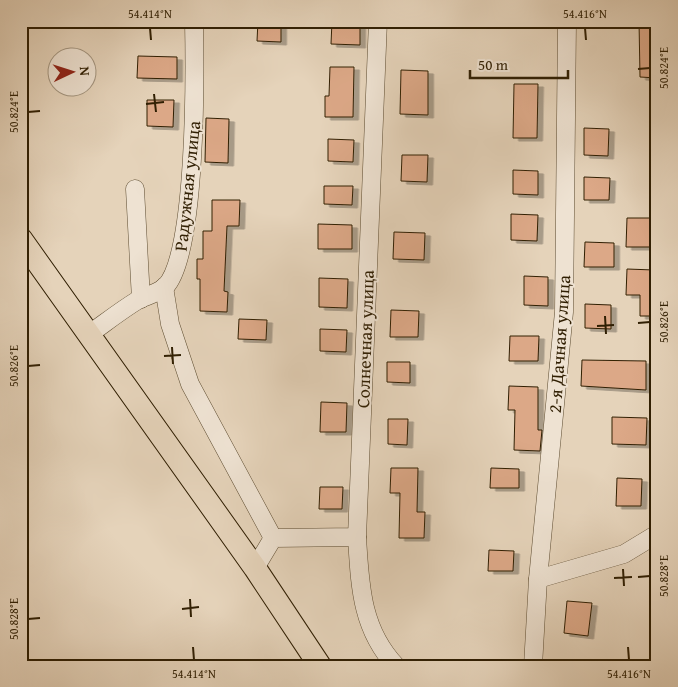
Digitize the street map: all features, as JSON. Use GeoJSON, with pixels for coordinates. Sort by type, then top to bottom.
{"type":"FeatureCollection","features":[{"type":"Feature","properties":{"kind":"main road"},"geometry":{"type":"LineString","coordinates":[[21,238],[88,336],[255,568],[320,666]]}},
{"type":"Feature","properties":{"kind":"street","name":"Радужная улица"},"geometry":{"type":"LineString","coordinates":[[164,287],[178,264],[188,193],[195,104],[194,21]]}},
{"type":"Feature","properties":{"kind":"street","name":"Солнечная улица"},"geometry":{"type":"LineString","coordinates":[[378,21],[357,537],[360,592],[367,620],[376,638],[396,666]]}},
{"type":"Feature","properties":{"kind":"street","name":"2-я Дачная улица"},"geometry":{"type":"LineString","coordinates":[[533,666],[538,579],[564,312],[567,21]]}},
{"type":"Feature","properties":{"kind":"street"},"geometry":{"type":"LineString","coordinates":[[135,189],[141,299]]}},
{"type":"Feature","properties":{"kind":"street"},"geometry":{"type":"LineString","coordinates":[[88,336],[118,313],[164,287],[170,324],[190,384],[273,538]]}},
{"type":"Feature","properties":{"kind":"street"},"geometry":{"type":"LineString","coordinates":[[538,579],[624,554],[657,534]]}},
{"type":"Feature","properties":{"kind":"street"},"geometry":{"type":"LineString","coordinates":[[273,538],[357,537]]}},
{"type":"Feature","properties":{"kind":"street"},"geometry":{"type":"LineString","coordinates":[[255,568],[273,538]]}},
{"type":"Feature","properties":{"kind":"building"},"geometry":{"type":"Polygon","coordinates":[[[258,21],[281,21],[281,42],[257,41],[258,21]]]}},
{"type":"Feature","properties":{"kind":"building"},"geometry":{"type":"Polygon","coordinates":[[[332,21],[360,21],[360,45],[331,44],[332,21]]]}},
{"type":"Feature","properties":{"kind":"building"},"geometry":{"type":"Polygon","coordinates":[[[639,21],[657,21],[657,78],[640,77],[639,21]]]}},
{"type":"Feature","properties":{"kind":"building"},"geometry":{"type":"Polygon","coordinates":[[[138,56],[177,57],[177,79],[137,78],[138,56]]]}},
{"type":"Feature","properties":{"kind":"building"},"geometry":{"type":"Polygon","coordinates":[[[330,67],[354,67],[353,117],[325,117],[325,96],[329,96],[330,67]]]}},
{"type":"Feature","properties":{"kind":"building"},"geometry":{"type":"Polygon","coordinates":[[[401,70],[428,71],[428,115],[400,114],[401,70]]]}},
{"type":"Feature","properties":{"kind":"building"},"geometry":{"type":"Polygon","coordinates":[[[514,84],[538,84],[537,138],[513,138],[514,84]]]}},
{"type":"Feature","properties":{"kind":"building"},"geometry":{"type":"Polygon","coordinates":[[[147,100],[174,100],[173,127],[147,126],[147,100]]]}},
{"type":"Feature","properties":{"kind":"building"},"geometry":{"type":"Polygon","coordinates":[[[206,118],[229,119],[228,163],[205,162],[206,118]]]}},
{"type":"Feature","properties":{"kind":"building"},"geometry":{"type":"Polygon","coordinates":[[[584,128],[609,129],[608,156],[584,155],[584,128]]]}},
{"type":"Feature","properties":{"kind":"building"},"geometry":{"type":"Polygon","coordinates":[[[328,139],[354,140],[353,162],[328,161],[328,139]]]}},
{"type":"Feature","properties":{"kind":"building"},"geometry":{"type":"Polygon","coordinates":[[[402,155],[428,155],[427,182],[401,181],[402,155]]]}},
{"type":"Feature","properties":{"kind":"building"},"geometry":{"type":"Polygon","coordinates":[[[513,170],[538,171],[538,195],[513,194],[513,170]]]}},
{"type":"Feature","properties":{"kind":"building"},"geometry":{"type":"Polygon","coordinates":[[[584,177],[610,178],[609,200],[584,200],[584,177]]]}},
{"type":"Feature","properties":{"kind":"building"},"geometry":{"type":"Polygon","coordinates":[[[324,186],[353,186],[352,205],[324,204],[324,186]]]}},
{"type":"Feature","properties":{"kind":"building"},"geometry":{"type":"Polygon","coordinates":[[[212,200],[240,200],[239,226],[227,226],[224,291],[228,292],[227,312],[200,311],[200,279],[197,279],[197,259],[203,259],[203,231],[212,231],[212,200]]]}},
{"type":"Feature","properties":{"kind":"building"},"geometry":{"type":"Polygon","coordinates":[[[511,214],[538,215],[537,241],[511,240],[511,214]]]}},
{"type":"Feature","properties":{"kind":"building"},"geometry":{"type":"Polygon","coordinates":[[[627,218],[655,218],[654,247],[626,247],[627,218]]]}},
{"type":"Feature","properties":{"kind":"building"},"geometry":{"type":"Polygon","coordinates":[[[318,224],[352,225],[352,249],[318,249],[318,224]]]}},
{"type":"Feature","properties":{"kind":"building"},"geometry":{"type":"Polygon","coordinates":[[[394,232],[425,233],[424,260],[393,259],[394,232]]]}},
{"type":"Feature","properties":{"kind":"building"},"geometry":{"type":"Polygon","coordinates":[[[585,242],[614,243],[614,267],[584,267],[585,242]]]}},
{"type":"Feature","properties":{"kind":"building"},"geometry":{"type":"Polygon","coordinates":[[[627,269],[654,270],[653,316],[640,316],[640,295],[626,295],[627,269]]]}},
{"type":"Feature","properties":{"kind":"building"},"geometry":{"type":"Polygon","coordinates":[[[524,276],[548,277],[548,306],[524,305],[524,276]]]}},
{"type":"Feature","properties":{"kind":"building"},"geometry":{"type":"Polygon","coordinates":[[[319,278],[348,279],[347,308],[319,307],[319,278]]]}},
{"type":"Feature","properties":{"kind":"building"},"geometry":{"type":"Polygon","coordinates":[[[585,304],[611,305],[611,329],[585,328],[585,304]]]}},
{"type":"Feature","properties":{"kind":"building"},"geometry":{"type":"Polygon","coordinates":[[[391,310],[419,311],[418,337],[390,337],[391,310]]]}},
{"type":"Feature","properties":{"kind":"building"},"geometry":{"type":"Polygon","coordinates":[[[239,319],[267,320],[266,340],[238,339],[239,319]]]}},
{"type":"Feature","properties":{"kind":"building"},"geometry":{"type":"Polygon","coordinates":[[[320,329],[347,330],[346,352],[320,351],[320,329]]]}},
{"type":"Feature","properties":{"kind":"building"},"geometry":{"type":"Polygon","coordinates":[[[510,336],[539,336],[538,361],[509,361],[510,336]]]}},
{"type":"Feature","properties":{"kind":"building"},"geometry":{"type":"Polygon","coordinates":[[[582,360],[646,361],[646,390],[581,386],[582,360]]]}},
{"type":"Feature","properties":{"kind":"building"},"geometry":{"type":"Polygon","coordinates":[[[387,362],[410,362],[410,383],[387,382],[387,362]]]}},
{"type":"Feature","properties":{"kind":"building"},"geometry":{"type":"Polygon","coordinates":[[[509,386],[538,387],[538,430],[542,430],[540,451],[514,450],[515,410],[508,410],[509,386]]]}},
{"type":"Feature","properties":{"kind":"building"},"geometry":{"type":"Polygon","coordinates":[[[321,402],[347,403],[346,432],[320,432],[321,402]]]}},
{"type":"Feature","properties":{"kind":"building"},"geometry":{"type":"Polygon","coordinates":[[[612,417],[647,418],[646,445],[612,444],[612,417]]]}},
{"type":"Feature","properties":{"kind":"building"},"geometry":{"type":"Polygon","coordinates":[[[388,419],[408,419],[407,445],[388,444],[388,419]]]}},
{"type":"Feature","properties":{"kind":"building"},"geometry":{"type":"Polygon","coordinates":[[[391,468],[418,468],[417,512],[425,512],[424,538],[399,538],[400,493],[390,493],[391,468]]]}},
{"type":"Feature","properties":{"kind":"building"},"geometry":{"type":"Polygon","coordinates":[[[491,468],[519,469],[519,488],[490,488],[491,468]]]}},
{"type":"Feature","properties":{"kind":"building"},"geometry":{"type":"Polygon","coordinates":[[[617,478],[642,479],[641,506],[616,506],[617,478]]]}},
{"type":"Feature","properties":{"kind":"building"},"geometry":{"type":"Polygon","coordinates":[[[320,487],[343,487],[342,509],[319,509],[320,487]]]}},
{"type":"Feature","properties":{"kind":"building"},"geometry":{"type":"Polygon","coordinates":[[[489,550],[514,551],[513,571],[488,571],[489,550]]]}},
{"type":"Feature","properties":{"kind":"building"},"geometry":{"type":"Polygon","coordinates":[[[567,601],[592,603],[588,636],[564,633],[567,601]]]}}]}
